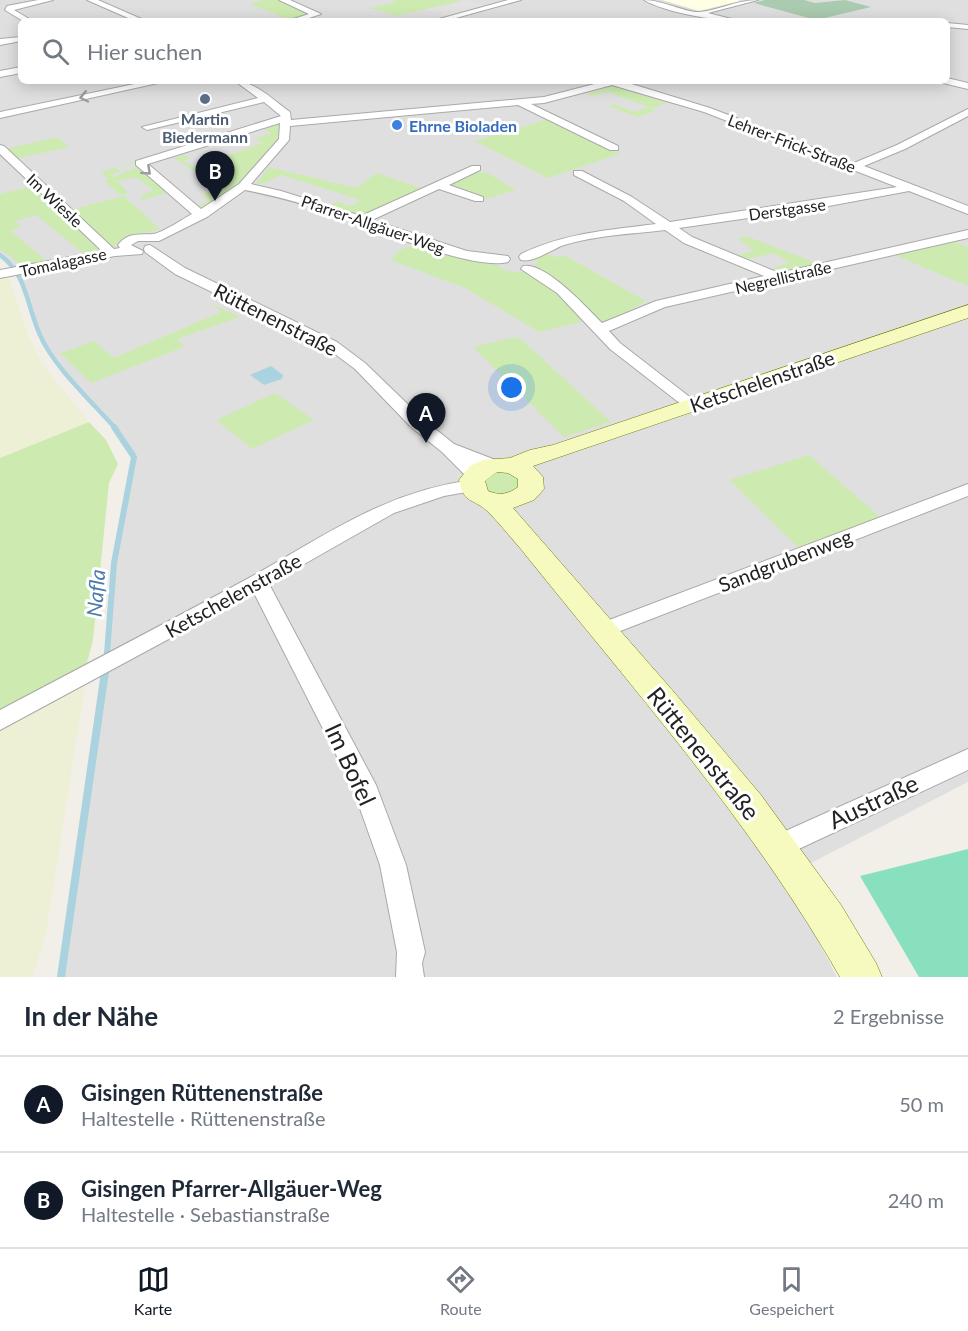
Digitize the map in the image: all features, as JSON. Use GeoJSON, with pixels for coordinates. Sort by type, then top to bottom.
{"type":"FeatureCollection","features":[{"type":"Feature","properties":{"kind":"main road","name":"Ketschelenstraße"},"geometry":{"type":"LineString","coordinates":[[499,481],[557,452],[968,311]]}},
{"type":"Feature","properties":{"kind":"main road","name":"Rüttenenstraße"},"geometry":{"type":"LineString","coordinates":[[499,481],[530,542],[779,846],[833,926],[862,977]]}},
{"type":"Feature","properties":{"kind":"street"},"geometry":{"type":"LineString","coordinates":[[23,18],[9,10],[10,8],[49,0]]}},
{"type":"Feature","properties":{"kind":"street"},"geometry":{"type":"LineString","coordinates":[[91,0],[135,18]]}},
{"type":"Feature","properties":{"kind":"street"},"geometry":{"type":"LineString","coordinates":[[283,0],[317,14],[302,18]]}},
{"type":"Feature","properties":{"kind":"street"},"geometry":{"type":"LineString","coordinates":[[450,18],[517,0]]}},
{"type":"Feature","properties":{"kind":"street"},"geometry":{"type":"LineString","coordinates":[[648,0],[719,18]]}},
{"type":"Feature","properties":{"kind":"street"},"geometry":{"type":"LineString","coordinates":[[694,18],[698,14],[754,0]]}},
{"type":"Feature","properties":{"kind":"street"},"geometry":{"type":"LineString","coordinates":[[0,20],[18,19]]}},
{"type":"Feature","properties":{"kind":"street"},"geometry":{"type":"LineString","coordinates":[[950,25],[968,27]]}},
{"type":"Feature","properties":{"kind":"street"},"geometry":{"type":"LineString","coordinates":[[0,42],[18,39]]}},
{"type":"Feature","properties":{"kind":"street"},"geometry":{"type":"LineString","coordinates":[[0,74],[18,71]]}},
{"type":"Feature","properties":{"kind":"street"},"geometry":{"type":"LineString","coordinates":[[950,82],[968,86]]}},
{"type":"Feature","properties":{"kind":"street"},"geometry":{"type":"LineString","coordinates":[[0,115],[148,84]]}},
{"type":"Feature","properties":{"kind":"street"},"geometry":{"type":"LineString","coordinates":[[244,84],[266,99],[286,119]]}},
{"type":"Feature","properties":{"kind":"street"},"geometry":{"type":"LineString","coordinates":[[151,155],[286,119],[521,103],[556,98],[608,84]]}},
{"type":"Feature","properties":{"kind":"street","name":"Lehrer-Frick-Straße"},"geometry":{"type":"LineString","coordinates":[[622,84],[707,110],[968,210]]}},
{"type":"Feature","properties":{"kind":"street"},"geometry":{"type":"LineString","coordinates":[[147,127],[266,99]]}},
{"type":"Feature","properties":{"kind":"street"},"geometry":{"type":"LineString","coordinates":[[521,103],[614,148]]}},
{"type":"Feature","properties":{"kind":"street"},"geometry":{"type":"LineString","coordinates":[[853,167],[901,147],[968,112]]}},
{"type":"Feature","properties":{"kind":"street"},"geometry":{"type":"LineString","coordinates":[[152,244],[203,214],[243,186],[284,140],[286,119]]}},
{"type":"Feature","properties":{"kind":"street"},"geometry":{"type":"LineString","coordinates":[[203,214],[196,211],[140,163],[286,119]]}},
{"type":"Feature","properties":{"kind":"street","name":"Im Wiesle"},"geometry":{"type":"LineString","coordinates":[[0,148],[110,252]]}},
{"type":"Feature","properties":{"kind":"street"},"geometry":{"type":"LineString","coordinates":[[362,220],[476,168]]}},
{"type":"Feature","properties":{"kind":"street"},"geometry":{"type":"LineString","coordinates":[[578,173],[628,199],[688,240],[779,278]]}},
{"type":"Feature","properties":{"kind":"street"},"geometry":{"type":"LineString","coordinates":[[439,185],[479,199]]}},
{"type":"Feature","properties":{"kind":"street","name":"Pfarrer-Allgäuer-Weg"},"geometry":{"type":"LineString","coordinates":[[243,186],[277,193],[466,255],[502,259],[515,255],[527,263]]}},
{"type":"Feature","properties":{"kind":"street","name":"Derstgasse"},"geometry":{"type":"LineString","coordinates":[[527,263],[578,236],[810,207],[908,188]]}},
{"type":"Feature","properties":{"kind":"street","name":"Negrellistraße"},"geometry":{"type":"LineString","coordinates":[[601,329],[661,304],[968,234]]}},
{"type":"Feature","properties":{"kind":"street","name":"Tomalagasse"},"geometry":{"type":"LineString","coordinates":[[4,273],[34,269],[127,249],[140,251],[152,244]]}},
{"type":"Feature","properties":{"kind":"street","name":"Rüttenenstraße"},"geometry":{"type":"LineString","coordinates":[[152,244],[180,271],[332,345],[360,366],[417,423],[448,448],[499,481]]}},
{"type":"Feature","properties":{"kind":"street"},"geometry":{"type":"LineString","coordinates":[[527,263],[562,290],[615,346],[692,405]]}},
{"type":"Feature","properties":{"kind":"street","name":"Ketschelenstraße"},"geometry":{"type":"LineString","coordinates":[[0,721],[258,582],[370,517],[438,490],[499,481]]}},
{"type":"Feature","properties":{"kind":"street","name":"Sandgrubenweg"},"geometry":{"type":"LineString","coordinates":[[603,630],[968,490]]}},
{"type":"Feature","properties":{"kind":"street","name":"Im Bofel"},"geometry":{"type":"LineString","coordinates":[[258,582],[364,785],[393,865],[411,951],[410,968]]}},
{"type":"Feature","properties":{"kind":"street","name":"Austraße"},"geometry":{"type":"LineString","coordinates":[[779,846],[968,759]]}},
{"type":"Feature","properties":{"kind":"shaded area"},"geometry":{"type":"Polygon","coordinates":[[[0,0],[968,0],[968,782],[780,879],[812,929],[837,977],[61,977],[104,687],[114,563],[134,457],[120,434],[51,354],[40,336],[20,277],[13,264],[0,255],[0,0]]]}},
{"type":"Feature","properties":{"kind":"shaded area"},"geometry":{"type":"Polygon","coordinates":[[[467,0],[489,7],[449,16],[427,9],[467,0]]]}},
{"type":"Feature","properties":{"kind":"shaded area"},"geometry":{"type":"Polygon","coordinates":[[[662,0],[738,0],[740,1],[699,11],[662,0]]]}},
{"type":"Feature","properties":{"kind":"shaded area"},"geometry":{"type":"Polygon","coordinates":[[[765,0],[804,0],[815,3],[845,0],[871,7],[824,18],[809,18],[754,3],[765,0]]]}},
{"type":"Feature","properties":{"kind":"shaded area"},"geometry":{"type":"Polygon","coordinates":[[[8,275],[29,337],[44,366],[89,422],[0,458],[0,276],[8,275]]]}},
{"type":"Feature","properties":{"kind":"shaded area"},"geometry":{"type":"Polygon","coordinates":[[[86,679],[46,933],[33,977],[0,977],[0,726],[86,679]]]}},
{"type":"Feature","properties":{"kind":"green space"},"geometry":{"type":"Polygon","coordinates":[[[264,0],[279,0],[310,12],[311,15],[286,18],[249,4],[264,0]]]}},
{"type":"Feature","properties":{"kind":"green space"},"geometry":{"type":"Polygon","coordinates":[[[391,0],[461,1],[397,16],[370,8],[396,2],[391,0]]]}},
{"type":"Feature","properties":{"kind":"green space"},"geometry":{"type":"Polygon","coordinates":[[[613,86],[667,103],[650,109],[656,111],[638,117],[608,106],[614,104],[634,112],[649,107],[608,92],[592,96],[586,94],[613,86]]]}},
{"type":"Feature","properties":{"kind":"green space"},"geometry":{"type":"Polygon","coordinates":[[[275,118],[117,168],[121,171],[110,175],[114,177],[137,167],[167,193],[142,200],[140,197],[153,190],[136,177],[117,181],[129,193],[120,195],[104,181],[109,179],[101,172],[275,118]]]}},
{"type":"Feature","properties":{"kind":"green space"},"geometry":{"type":"Polygon","coordinates":[[[548,119],[620,154],[548,178],[475,141],[548,119]]]}},
{"type":"Feature","properties":{"kind":"green space"},"geometry":{"type":"Polygon","coordinates":[[[282,122],[276,142],[235,187],[204,207],[197,205],[210,201],[202,194],[222,187],[173,158],[185,155],[191,158],[183,161],[195,167],[263,143],[254,139],[271,133],[262,128],[282,122]]]}},
{"type":"Feature","properties":{"kind":"green space"},"geometry":{"type":"Polygon","coordinates":[[[58,137],[69,147],[15,159],[5,149],[58,137]]]}},
{"type":"Feature","properties":{"kind":"green space"},"geometry":{"type":"Polygon","coordinates":[[[269,167],[356,188],[377,173],[423,189],[360,217],[328,206],[337,202],[351,206],[361,200],[281,175],[262,184],[256,184],[269,167]]]}},
{"type":"Feature","properties":{"kind":"green space"},"geometry":{"type":"Polygon","coordinates":[[[486,172],[516,190],[486,199],[447,186],[471,173],[486,172]]]}},
{"type":"Feature","properties":{"kind":"green space"},"geometry":{"type":"Polygon","coordinates":[[[33,186],[99,250],[84,254],[36,215],[15,221],[21,227],[11,231],[49,263],[22,269],[11,256],[0,250],[0,194],[33,186]]]}},
{"type":"Feature","properties":{"kind":"green space"},"geometry":{"type":"Polygon","coordinates":[[[124,196],[160,229],[126,237],[113,247],[70,210],[124,196]]]}},
{"type":"Feature","properties":{"kind":"green space"},"geometry":{"type":"Polygon","coordinates":[[[746,236],[822,265],[781,273],[773,268],[789,263],[775,253],[748,259],[738,255],[754,251],[738,239],[746,236]]]}},
{"type":"Feature","properties":{"kind":"green space"},"geometry":{"type":"Polygon","coordinates":[[[950,240],[968,247],[968,286],[892,254],[950,240]]]}},
{"type":"Feature","properties":{"kind":"green space"},"geometry":{"type":"Polygon","coordinates":[[[417,244],[496,261],[497,265],[505,270],[536,276],[564,298],[581,317],[581,322],[539,332],[465,288],[391,260],[400,250],[417,244]]]}},
{"type":"Feature","properties":{"kind":"green space"},"geometry":{"type":"Polygon","coordinates":[[[542,253],[555,257],[564,255],[646,301],[608,322],[595,320],[534,269],[537,262],[532,258],[542,253]]]}},
{"type":"Feature","properties":{"kind":"green space"},"geometry":{"type":"Polygon","coordinates":[[[209,303],[240,317],[178,339],[184,347],[91,383],[60,353],[94,341],[114,358],[221,312],[209,303]]]}},
{"type":"Feature","properties":{"kind":"green space"},"geometry":{"type":"Polygon","coordinates":[[[515,337],[522,340],[611,422],[564,437],[473,347],[515,337]]]}},
{"type":"Feature","properties":{"kind":"green space"},"geometry":{"type":"Polygon","coordinates":[[[275,393],[314,420],[252,449],[216,420],[275,393]]]}},
{"type":"Feature","properties":{"kind":"green space"},"geometry":{"type":"Polygon","coordinates":[[[89,422],[106,440],[118,464],[109,483],[93,640],[85,670],[0,715],[0,458],[89,422]]]}},
{"type":"Feature","properties":{"kind":"green space"},"geometry":{"type":"Polygon","coordinates":[[[809,455],[880,517],[800,549],[729,480],[809,455]]]}},
{"type":"Feature","properties":{"kind":"green space"},"geometry":{"type":"Polygon","coordinates":[[[499,470],[517,475],[521,487],[507,495],[489,493],[483,478],[499,470]]]}},
{"type":"Feature","properties":{"kind":"green space"},"geometry":{"type":"Polygon","coordinates":[[[968,849],[968,977],[919,977],[860,876],[968,849]]]}},
{"type":"Feature","properties":{"kind":"water"},"geometry":{"type":"Polygon","coordinates":[[[271,366],[283,375],[282,379],[264,385],[250,375],[271,366]]]}},
{"type":"Feature","properties":{"kind":"waterway","name":"Nafla"},"geometry":{"type":"LineString","coordinates":[[0,255],[9,263],[21,281],[46,347],[74,384],[115,428]]}},
{"type":"Feature","properties":{"kind":"waterway","name":"Nafla"},"geometry":{"type":"LineString","coordinates":[[106,666],[114,563],[134,457],[114,427]]}},
{"type":"Feature","properties":{"kind":"waterway","name":"Nafla"},"geometry":{"type":"LineString","coordinates":[[61,977],[106,665]]}},
{"type":"Feature","properties":{"kind":"place","name":"Martin Biedermann"},"geometry":{"type":"Point","coordinates":[205,99]}},
{"type":"Feature","properties":{"kind":"place","name":"Ehrne Bioladen"},"geometry":{"type":"Point","coordinates":[397,125]}},
{"type":"Feature","properties":{"kind":"place","name":"Gisingen Pfarrer-Allgäuer-Weg"},"geometry":{"type":"Point","coordinates":[215,201]}},
{"type":"Feature","properties":{"kind":"place","name":"Gisingen Rüttenenstraße"},"geometry":{"type":"Point","coordinates":[426,443]}}]}
